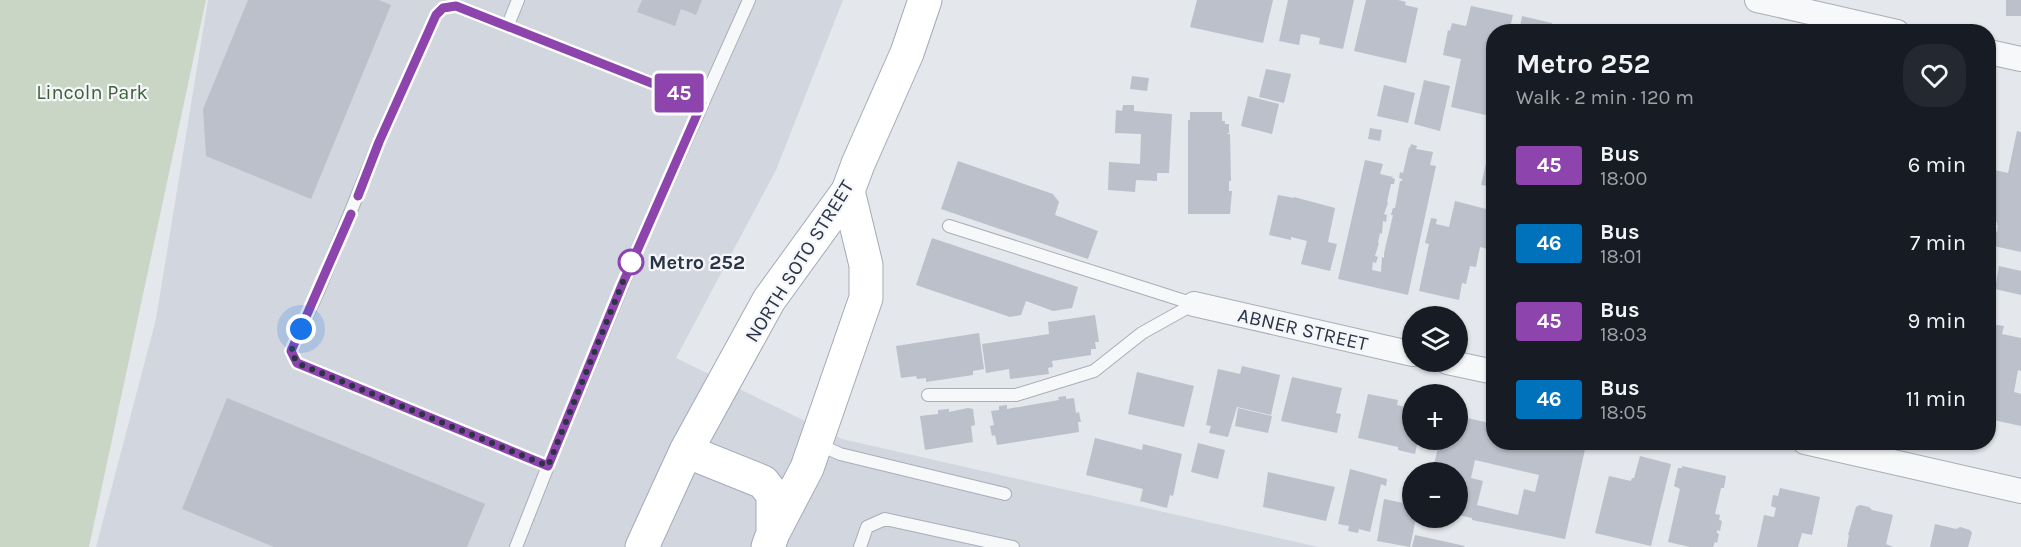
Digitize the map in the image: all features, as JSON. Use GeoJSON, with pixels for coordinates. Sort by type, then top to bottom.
{"type":"FeatureCollection","features":[{"type":"Feature","properties":{"kind":"main road","name":"NORTH SOTO STREET"},"geometry":{"type":"LineString","coordinates":[[642,547],[686,452],[769,300],[848,191],[907,53],[925,0]]}},
{"type":"Feature","properties":{"kind":"main road"},"geometry":{"type":"LineString","coordinates":[[770,540],[807,468],[867,298],[867,265],[848,191]]}},
{"type":"Feature","properties":{"kind":"main road"},"geometry":{"type":"LineString","coordinates":[[686,452],[763,482],[773,495],[770,540]]}},
{"type":"Feature","properties":{"kind":"street"},"geometry":{"type":"LineString","coordinates":[[1757,0],[1793,4],[1867,24]]}},
{"type":"Feature","properties":{"kind":"street"},"geometry":{"type":"LineString","coordinates":[[1996,54],[2021,59]]}},
{"type":"Feature","properties":{"kind":"street","name":"ABNER STREET"},"geometry":{"type":"LineString","coordinates":[[1194,304],[1402,351]]}},
{"type":"Feature","properties":{"kind":"street"},"geometry":{"type":"LineString","coordinates":[[1468,366],[1486,370]]}},
{"type":"Feature","properties":{"kind":"street"},"geometry":{"type":"LineString","coordinates":[[1866,450],[2021,491]]}},
{"type":"Feature","properties":{"kind":"lane"},"geometry":{"type":"LineString","coordinates":[[508,25],[518,0]]}},
{"type":"Feature","properties":{"kind":"lane"},"geometry":{"type":"LineString","coordinates":[[516,547],[619,290],[749,0]]}},
{"type":"Feature","properties":{"kind":"lane"},"geometry":{"type":"LineString","coordinates":[[548,466],[297,363],[291,351],[379,142],[436,15],[443,8],[456,6],[702,103]]}},
{"type":"Feature","properties":{"kind":"lane"},"geometry":{"type":"LineString","coordinates":[[949,226],[1194,304]]}},
{"type":"Feature","properties":{"kind":"lane"},"geometry":{"type":"LineString","coordinates":[[928,395],[1016,395],[1095,371],[1142,333],[1194,304]]}},
{"type":"Feature","properties":{"kind":"lane"},"geometry":{"type":"LineString","coordinates":[[816,443],[840,454],[1005,494]]}},
{"type":"Feature","properties":{"kind":"lane"},"geometry":{"type":"LineString","coordinates":[[860,547],[867,527],[885,519],[1013,547]]}},
{"type":"Feature","properties":{"kind":"shaded area"},"geometry":{"type":"Polygon","coordinates":[[[208,0],[843,0],[776,170],[676,358],[842,439],[1318,547],[96,547],[156,319],[208,0]]]}},
{"type":"Feature","properties":{"kind":"green space","name":"Lincoln Park"},"geometry":{"type":"Polygon","coordinates":[[[0,0],[206,0],[89,547],[0,547],[0,0]]]}},
{"type":"Feature","properties":{"kind":"building"},"geometry":{"type":"Polygon","coordinates":[[[248,0],[379,0],[391,5],[311,199],[206,156],[203,109],[248,0]]]}},
{"type":"Feature","properties":{"kind":"building"},"geometry":{"type":"Polygon","coordinates":[[[642,0],[702,0],[696,15],[681,9],[675,26],[637,12],[642,0]]]}},
{"type":"Feature","properties":{"kind":"building"},"geometry":{"type":"Polygon","coordinates":[[[1197,0],[1273,0],[1263,43],[1190,27],[1197,0]]]}},
{"type":"Feature","properties":{"kind":"building"},"geometry":{"type":"Polygon","coordinates":[[[1288,0],[1354,0],[1343,49],[1319,44],[1320,38],[1301,34],[1299,45],[1279,41],[1288,0]]]}},
{"type":"Feature","properties":{"kind":"building"},"geometry":{"type":"Polygon","coordinates":[[[1366,0],[1398,0],[1406,2],[1405,5],[1418,8],[1406,63],[1354,51],[1366,0]]]}},
{"type":"Feature","properties":{"kind":"building"},"geometry":{"type":"Polygon","coordinates":[[[2006,0],[2021,0],[2021,16],[2006,16],[2006,0]]]}},
{"type":"Feature","properties":{"kind":"building"},"geometry":{"type":"Polygon","coordinates":[[[1471,6],[1513,15],[1511,24],[1486,24],[1486,115],[1451,107],[1461,59],[1443,55],[1448,30],[1450,31],[1452,23],[1466,26],[1471,6]]]}},
{"type":"Feature","properties":{"kind":"building"},"geometry":{"type":"Polygon","coordinates":[[[1522,16],[1552,23],[1552,24],[1520,24],[1522,16]]]}},
{"type":"Feature","properties":{"kind":"building"},"geometry":{"type":"Polygon","coordinates":[[[1266,69],[1291,74],[1284,103],[1259,97],[1266,69]]]}},
{"type":"Feature","properties":{"kind":"building"},"geometry":{"type":"Polygon","coordinates":[[[1132,76],[1149,78],[1147,91],[1130,89],[1132,76]]]}},
{"type":"Feature","properties":{"kind":"building"},"geometry":{"type":"Polygon","coordinates":[[[1424,80],[1450,86],[1440,131],[1414,124],[1424,80]]]}},
{"type":"Feature","properties":{"kind":"building"},"geometry":{"type":"Polygon","coordinates":[[[1384,85],[1415,93],[1408,123],[1377,116],[1384,85]]]}},
{"type":"Feature","properties":{"kind":"building"},"geometry":{"type":"Polygon","coordinates":[[[1248,96],[1279,104],[1272,134],[1241,126],[1248,96]]]}},
{"type":"Feature","properties":{"kind":"building"},"geometry":{"type":"Polygon","coordinates":[[[1123,105],[1134,105],[1134,111],[1172,114],[1169,173],[1157,173],[1157,181],[1136,180],[1135,192],[1108,190],[1109,162],[1140,164],[1141,134],[1115,133],[1116,110],[1122,111],[1123,105]]]}},
{"type":"Feature","properties":{"kind":"building"},"geometry":{"type":"Polygon","coordinates":[[[1190,112],[1222,112],[1222,121],[1229,124],[1229,133],[1226,134],[1230,134],[1231,181],[1229,181],[1229,191],[1232,191],[1230,214],[1188,214],[1188,120],[1190,120],[1190,112]]]}},
{"type":"Feature","properties":{"kind":"building"},"geometry":{"type":"Polygon","coordinates":[[[1370,128],[1382,130],[1380,141],[1368,139],[1370,128]]]}},
{"type":"Feature","properties":{"kind":"building"},"geometry":{"type":"Polygon","coordinates":[[[2017,131],[2021,132],[2021,252],[1996,247],[1998,225],[1996,222],[1996,170],[2008,173],[2017,131]]]}},
{"type":"Feature","properties":{"kind":"building"},"geometry":{"type":"Polygon","coordinates":[[[1411,144],[1417,146],[1416,149],[1433,152],[1430,165],[1436,166],[1408,295],[1338,279],[1365,160],[1383,164],[1380,174],[1395,179],[1394,184],[1391,184],[1384,214],[1387,215],[1386,222],[1383,221],[1382,234],[1380,233],[1375,256],[1378,257],[1376,263],[1373,262],[1372,270],[1381,272],[1382,257],[1384,258],[1393,215],[1391,215],[1395,208],[1400,181],[1402,181],[1399,178],[1400,172],[1403,173],[1411,144]]]}},
{"type":"Feature","properties":{"kind":"building"},"geometry":{"type":"Polygon","coordinates":[[[958,161],[1053,194],[1059,202],[1055,215],[1098,231],[1088,259],[941,209],[958,161]]]}},
{"type":"Feature","properties":{"kind":"building"},"geometry":{"type":"Polygon","coordinates":[[[1486,164],[1486,186],[1481,185],[1486,164]]]}},
{"type":"Feature","properties":{"kind":"building"},"geometry":{"type":"Polygon","coordinates":[[[1278,195],[1335,208],[1328,242],[1337,244],[1330,271],[1301,264],[1307,241],[1269,235],[1278,195]]]}},
{"type":"Feature","properties":{"kind":"building"},"geometry":{"type":"Polygon","coordinates":[[[1455,201],[1486,209],[1486,249],[1480,247],[1476,267],[1470,266],[1466,284],[1462,283],[1459,300],[1419,291],[1429,244],[1425,243],[1431,218],[1437,219],[1436,224],[1449,227],[1455,201]]]}},
{"type":"Feature","properties":{"kind":"building"},"geometry":{"type":"Polygon","coordinates":[[[932,238],[1078,287],[1072,308],[1053,311],[1026,301],[1021,315],[1010,317],[916,285],[932,238]]]}},
{"type":"Feature","properties":{"kind":"building"},"geometry":{"type":"Polygon","coordinates":[[[1999,266],[2021,271],[2021,295],[1996,289],[1999,266]]]}},
{"type":"Feature","properties":{"kind":"building"},"geometry":{"type":"Polygon","coordinates":[[[1095,315],[1099,342],[1095,342],[1096,349],[1091,349],[1091,355],[1052,361],[1053,367],[1048,368],[1049,374],[1010,379],[1009,369],[986,373],[982,344],[1049,334],[1048,322],[1095,315]]]}},
{"type":"Feature","properties":{"kind":"building"},"geometry":{"type":"Polygon","coordinates":[[[1996,325],[2004,326],[2002,334],[2021,338],[2021,371],[2018,370],[2014,392],[2021,394],[2021,426],[1996,421],[1996,325]]]}},
{"type":"Feature","properties":{"kind":"building"},"geometry":{"type":"Polygon","coordinates":[[[979,333],[984,369],[973,371],[973,375],[926,382],[926,378],[917,379],[916,376],[901,378],[896,346],[979,333]]]}},
{"type":"Feature","properties":{"kind":"building"},"geometry":{"type":"Polygon","coordinates":[[[1242,366],[1280,375],[1271,415],[1237,407],[1228,437],[1209,433],[1211,426],[1206,425],[1218,369],[1240,374],[1242,366]]]}},
{"type":"Feature","properties":{"kind":"building"},"geometry":{"type":"Polygon","coordinates":[[[1137,372],[1194,386],[1184,427],[1128,414],[1137,372]]]}},
{"type":"Feature","properties":{"kind":"building"},"geometry":{"type":"Polygon","coordinates":[[[1292,377],[1342,388],[1336,413],[1341,414],[1337,433],[1281,421],[1292,377]]]}},
{"type":"Feature","properties":{"kind":"building"},"geometry":{"type":"Polygon","coordinates":[[[1368,394],[1398,400],[1397,405],[1402,406],[1402,450],[1416,450],[1415,454],[1398,450],[1398,447],[1358,438],[1368,394]]]}},
{"type":"Feature","properties":{"kind":"building"},"geometry":{"type":"Polygon","coordinates":[[[1066,396],[1066,399],[1074,398],[1076,413],[1079,412],[1081,422],[1078,422],[1079,432],[997,445],[990,426],[994,425],[991,411],[999,410],[999,406],[1007,405],[1007,409],[1059,400],[1058,397],[1066,396]]]}},
{"type":"Feature","properties":{"kind":"building"},"geometry":{"type":"Polygon","coordinates":[[[227,398],[485,504],[467,547],[274,547],[182,509],[227,398]]]}},
{"type":"Feature","properties":{"kind":"building"},"geometry":{"type":"Polygon","coordinates":[[[1238,408],[1272,416],[1268,433],[1235,426],[1238,408]]]}},
{"type":"Feature","properties":{"kind":"building"},"geometry":{"type":"Polygon","coordinates":[[[949,409],[949,412],[973,409],[975,425],[971,426],[973,442],[925,450],[920,416],[938,414],[938,410],[949,409]]]}},
{"type":"Feature","properties":{"kind":"building"},"geometry":{"type":"Polygon","coordinates":[[[1468,418],[1486,422],[1486,450],[1585,450],[1565,539],[1472,520],[1468,517],[1468,462],[1434,462],[1438,450],[1468,450],[1468,418]],[[1475,460],[1471,478],[1483,481],[1477,505],[1518,515],[1524,489],[1535,492],[1539,475],[1475,460]]]}},
{"type":"Feature","properties":{"kind":"building"},"geometry":{"type":"Polygon","coordinates":[[[1095,438],[1142,450],[1143,444],[1182,454],[1173,496],[1170,495],[1167,508],[1140,501],[1143,489],[1086,475],[1095,438]]]}},
{"type":"Feature","properties":{"kind":"building"},"geometry":{"type":"Polygon","coordinates":[[[1198,443],[1225,450],[1218,479],[1191,472],[1198,443]]]}},
{"type":"Feature","properties":{"kind":"building"},"geometry":{"type":"Polygon","coordinates":[[[1640,456],[1671,464],[1651,546],[1595,533],[1609,476],[1631,481],[1634,478],[1640,456]]]}},
{"type":"Feature","properties":{"kind":"building"},"geometry":{"type":"Polygon","coordinates":[[[1682,466],[1726,476],[1715,514],[1720,515],[1719,520],[1722,521],[1720,531],[1717,530],[1719,534],[1717,543],[1715,542],[1713,547],[1690,547],[1668,542],[1680,489],[1674,486],[1678,468],[1682,466]]]}},
{"type":"Feature","properties":{"kind":"building"},"geometry":{"type":"Polygon","coordinates":[[[1350,469],[1387,479],[1386,486],[1381,484],[1370,532],[1359,529],[1358,533],[1348,531],[1349,526],[1338,524],[1350,469]]]}},
{"type":"Feature","properties":{"kind":"building"},"geometry":{"type":"Polygon","coordinates":[[[1268,472],[1335,487],[1326,521],[1263,507],[1268,472]]]}},
{"type":"Feature","properties":{"kind":"building"},"geometry":{"type":"Polygon","coordinates":[[[1780,488],[1820,497],[1812,535],[1802,533],[1798,547],[1757,547],[1764,515],[1774,517],[1776,508],[1771,506],[1773,495],[1778,496],[1780,488]]]}},
{"type":"Feature","properties":{"kind":"building"},"geometry":{"type":"Polygon","coordinates":[[[1384,499],[1402,503],[1402,528],[1414,528],[1410,547],[1377,541],[1384,499]]]}},
{"type":"Feature","properties":{"kind":"building"},"geometry":{"type":"Polygon","coordinates":[[[1860,505],[1893,515],[1886,544],[1893,547],[1847,547],[1856,507],[1860,505]]]}},
{"type":"Feature","properties":{"kind":"building"},"geometry":{"type":"Polygon","coordinates":[[[1935,524],[1970,530],[1972,533],[1968,547],[1930,547],[1935,524]]]}},
{"type":"Feature","properties":{"kind":"building"},"geometry":{"type":"Polygon","coordinates":[[[1415,535],[1465,546],[1412,547],[1415,535]]]}},
{"type":"Feature","properties":{"kind":"bus line","name":"45"},"geometry":{"type":"LineString","coordinates":[[351,214],[291,351],[297,363],[548,466],[622,285],[702,103],[508,25],[456,6],[443,8],[436,15],[379,142],[358,196]]}},
{"type":"Feature","properties":{"kind":"place","name":"Metro 252"},"geometry":{"type":"Point","coordinates":[631,262]}},
{"type":"Feature","properties":{"kind":"route"},"geometry":{"type":"LineString","coordinates":[[301,329],[291,351],[297,363],[548,466],[631,262]]}}]}
